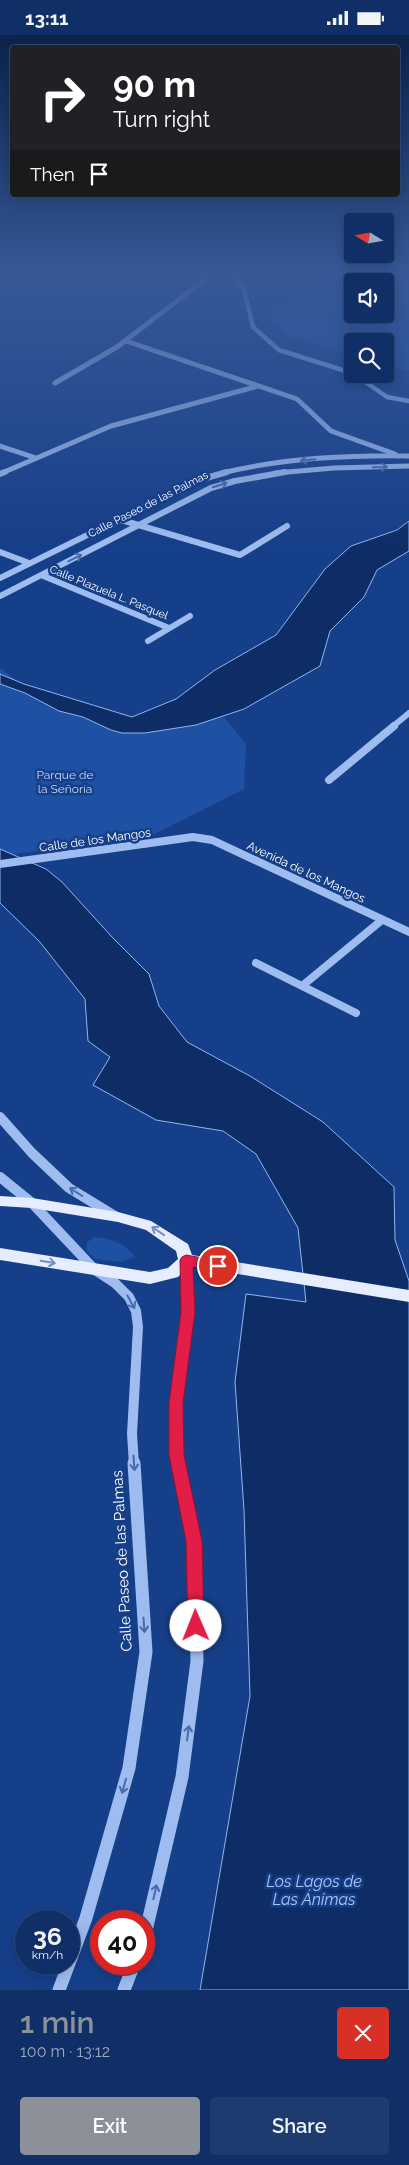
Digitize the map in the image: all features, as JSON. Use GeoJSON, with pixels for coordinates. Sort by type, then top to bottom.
{"type":"FeatureCollection","features":[{"type":"Feature","properties":{"kind":"main road"},"geometry":{"type":"LineString","coordinates":[[0,1201],[32,1203],[118,1217],[152,1226],[184,1249],[186,1260]]}},
{"type":"Feature","properties":{"kind":"main road"},"geometry":{"type":"LineString","coordinates":[[0,1254],[150,1278],[172,1273],[186,1260]]}},
{"type":"Feature","properties":{"kind":"main road"},"geometry":{"type":"LineString","coordinates":[[186,1260],[267,1275],[409,1296]]}},
{"type":"Feature","properties":{"kind":"street"},"geometry":{"type":"LineString","coordinates":[[55,383],[89,365]]}},
{"type":"Feature","properties":{"kind":"street"},"geometry":{"type":"LineString","coordinates":[[197,365],[297,399],[308,405],[320,423],[331,431],[399,456],[409,465]]}},
{"type":"Feature","properties":{"kind":"street"},"geometry":{"type":"LineString","coordinates":[[0,474],[111,426],[258,386]]}},
{"type":"Feature","properties":{"kind":"street"},"geometry":{"type":"LineString","coordinates":[[0,446],[36,458]]}},
{"type":"Feature","properties":{"kind":"street","name":"Calle Paseo de las Palmas"},"geometry":{"type":"LineString","coordinates":[[0,578],[199,480],[220,473],[304,460],[409,456]]}},
{"type":"Feature","properties":{"kind":"street","name":"Calle Paseo de las Palmas"},"geometry":{"type":"LineString","coordinates":[[1,595],[138,527],[211,488],[234,480],[312,470],[409,465]]}},
{"type":"Feature","properties":{"kind":"street"},"geometry":{"type":"LineString","coordinates":[[118,519],[138,527],[240,555],[287,526]]}},
{"type":"Feature","properties":{"kind":"street"},"geometry":{"type":"LineString","coordinates":[[0,552],[29,563]]}},
{"type":"Feature","properties":{"kind":"street","name":"Calle Plazuela L. Pasquel"},"geometry":{"type":"LineString","coordinates":[[41,575],[169,628]]}},
{"type":"Feature","properties":{"kind":"street"},"geometry":{"type":"LineString","coordinates":[[148,641],[190,615]]}},
{"type":"Feature","properties":{"kind":"street"},"geometry":{"type":"LineString","coordinates":[[329,779],[409,713]]}},
{"type":"Feature","properties":{"kind":"street","name":"Calle de los Mangos"},"geometry":{"type":"LineString","coordinates":[[0,864],[52,859],[193,837]]}},
{"type":"Feature","properties":{"kind":"street","name":"Avenida de los Mangos"},"geometry":{"type":"LineString","coordinates":[[193,837],[212,840],[409,932]]}},
{"type":"Feature","properties":{"kind":"street"},"geometry":{"type":"LineString","coordinates":[[302,986],[382,920]]}},
{"type":"Feature","properties":{"kind":"street"},"geometry":{"type":"LineString","coordinates":[[256,963],[356,1013]]}},
{"type":"Feature","properties":{"kind":"street"},"geometry":{"type":"LineString","coordinates":[[0,1117],[32,1153],[69,1188],[118,1217]]}},
{"type":"Feature","properties":{"kind":"street","name":"Calle Paseo de las Palmas"},"geometry":{"type":"LineString","coordinates":[[0,1177],[32,1203],[95,1270],[115,1283],[129,1297],[136,1311],[138,1327],[132,1434],[146,1652],[129,1768],[86,1918],[59,1990]]}},
{"type":"Feature","properties":{"kind":"street"},"geometry":{"type":"LineString","coordinates":[[151,1910],[182,1777],[197,1661],[194,1541],[177,1455],[176,1403],[188,1312],[186,1260]]}},
{"type":"Feature","properties":{"kind":"street"},"geometry":{"type":"LineString","coordinates":[[124,1990],[130,1975]]}},
{"type":"Feature","properties":{"kind":"green space"},"geometry":{"type":"Polygon","coordinates":[[[394,365],[409,365],[409,371],[394,367],[394,365]]]}},
{"type":"Feature","properties":{"kind":"green space","name":"Parque de la Señoría"},"geometry":{"type":"Polygon","coordinates":[[[0,668],[59,711],[83,717],[111,730],[145,733],[196,725],[223,716],[246,744],[244,789],[151,836],[0,856],[0,668]]]}},
{"type":"Feature","properties":{"kind":"green space"},"geometry":{"type":"Polygon","coordinates":[[[95,1237],[118,1243],[127,1248],[135,1257],[121,1262],[95,1259],[86,1250],[87,1242],[95,1237]]]}},
{"type":"Feature","properties":{"kind":"water"},"geometry":{"type":"Polygon","coordinates":[[[409,521],[409,551],[377,570],[364,597],[330,631],[320,666],[244,709],[196,725],[145,733],[122,733],[83,717],[59,711],[25,693],[0,684],[0,674],[24,684],[132,717],[176,699],[215,670],[276,635],[325,569],[351,546],[397,530],[409,521]]]}},
{"type":"Feature","properties":{"kind":"water","name":"Los Lagos de Las Ánimas"},"geometry":{"type":"Polygon","coordinates":[[[0,849],[46,869],[62,882],[149,974],[159,1006],[187,1042],[250,1076],[323,1122],[394,1187],[395,1240],[409,1281],[409,1990],[200,1990],[250,1696],[244,1510],[235,1382],[246,1294],[306,1302],[298,1228],[256,1154],[223,1131],[156,1120],[93,1085],[110,1057],[88,1041],[85,999],[39,941],[0,903],[0,849]]]}},
{"type":"Feature","properties":{"kind":"waterway"},"geometry":{"type":"LineString","coordinates":[[327,365],[344,370]]}},
{"type":"Feature","properties":{"kind":"waterway"},"geometry":{"type":"LineString","coordinates":[[367,383],[387,397],[409,401]]}},
{"type":"Feature","properties":{"kind":"route"},"geometry":{"type":"LineString","coordinates":[[196,1626],[194,1541],[177,1455],[176,1403],[188,1312],[186,1260],[218,1266]]}}]}
